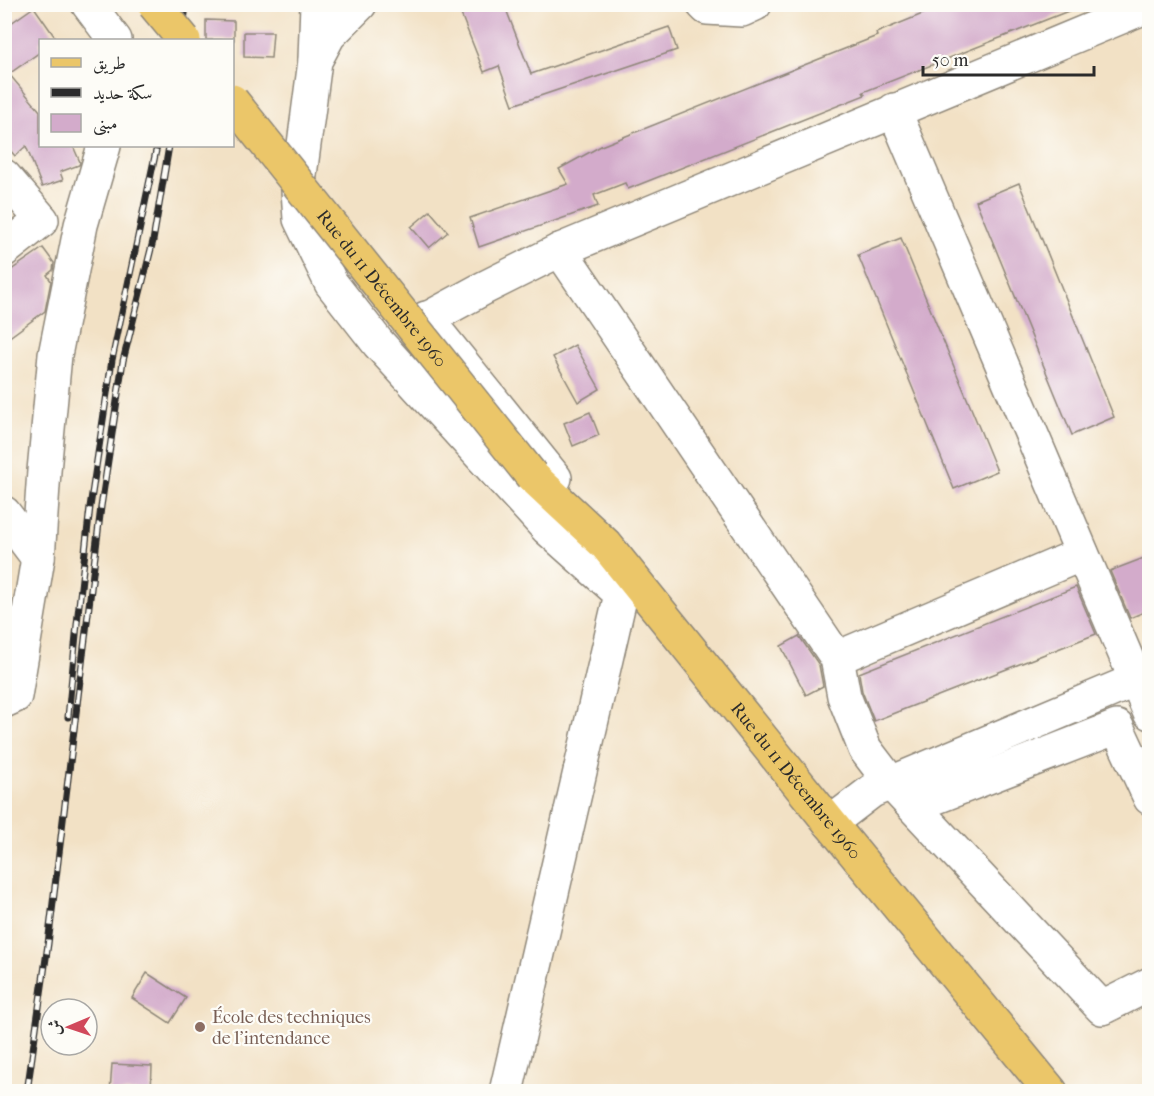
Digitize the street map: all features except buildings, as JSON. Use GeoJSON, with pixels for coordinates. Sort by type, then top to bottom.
{"type":"FeatureCollection","features":[{"type":"Feature","properties":{"kind":"main road"},"geometry":{"type":"LineString","coordinates":[[154,4],[183,39]]}},
{"type":"Feature","properties":{"kind":"main road","name":"Rue du 11 Décembre 1960"},"geometry":{"type":"LineString","coordinates":[[234,104],[532,476],[591,559],[1032,1092]]}},
{"type":"Feature","properties":{"kind":"main road","name":"Rue du 11 Décembre 1960"},"geometry":{"type":"LineString","coordinates":[[532,476],[606,545],[830,823],[1052,1092]]}},
{"type":"Feature","properties":{"kind":"street"},"geometry":{"type":"LineString","coordinates":[[88,4],[114,39]]}},
{"type":"Feature","properties":{"kind":"street"},"geometry":{"type":"LineString","coordinates":[[317,4],[315,61],[298,190],[300,219],[332,283],[378,343],[540,520],[621,594],[506,1092]]}},
{"type":"Feature","properties":{"kind":"street"},"geometry":{"type":"LineString","coordinates":[[315,61],[329,35],[360,4]]}},
{"type":"Feature","properties":{"kind":"street"},"geometry":{"type":"LineString","coordinates":[[703,4],[707,8],[742,10],[755,4]]}},
{"type":"Feature","properties":{"kind":"street"},"geometry":{"type":"LineString","coordinates":[[433,327],[494,303],[565,258],[898,120],[1149,5]]}},
{"type":"Feature","properties":{"kind":"street"},"geometry":{"type":"LineString","coordinates":[[898,120],[1149,27]]}},
{"type":"Feature","properties":{"kind":"street"},"geometry":{"type":"LineString","coordinates":[[898,120],[1082,554],[1142,677],[1149,713]]}},
{"type":"Feature","properties":{"kind":"street"},"geometry":{"type":"LineString","coordinates":[[4,701],[15,696],[38,558],[55,355],[81,225],[105,147]]}},
{"type":"Feature","properties":{"kind":"street"},"geometry":{"type":"LineString","coordinates":[[301,165],[606,545]]}},
{"type":"Feature","properties":{"kind":"street"},"geometry":{"type":"LineString","coordinates":[[4,176],[42,220],[4,250]]}},
{"type":"Feature","properties":{"kind":"street"},"geometry":{"type":"LineString","coordinates":[[565,258],[837,657],[844,696],[866,749],[891,783],[1102,1008],[1149,984]]}},
{"type":"Feature","properties":{"kind":"street"},"geometry":{"type":"LineString","coordinates":[[4,513],[38,558]]}},
{"type":"Feature","properties":{"kind":"street"},"geometry":{"type":"LineString","coordinates":[[837,657],[1082,554]]}},
{"type":"Feature","properties":{"kind":"street"},"geometry":{"type":"LineString","coordinates":[[830,823],[872,791],[1142,677]]}},
{"type":"Feature","properties":{"kind":"street"},"geometry":{"type":"LineString","coordinates":[[913,806],[1116,727],[1149,798]]}},
{"type":"Feature","properties":{"kind":"railway"},"geometry":{"type":"LineString","coordinates":[[170,39],[174,4]]}},
{"type":"Feature","properties":{"kind":"railway"},"geometry":{"type":"LineString","coordinates":[[182,39],[186,4]]}},
{"type":"Feature","properties":{"kind":"railway"},"geometry":{"type":"LineString","coordinates":[[68,717],[90,507],[112,360],[157,147]]}},
{"type":"Feature","properties":{"kind":"railway"},"geometry":{"type":"LineString","coordinates":[[27,1092],[48,944],[101,507],[123,361],[153,241],[169,147]]}},
{"type":"Feature","properties":{"kind":"place","name":"École des techniques de l'intendance"},"geometry":{"type":"Point","coordinates":[200,1027]}}]}
